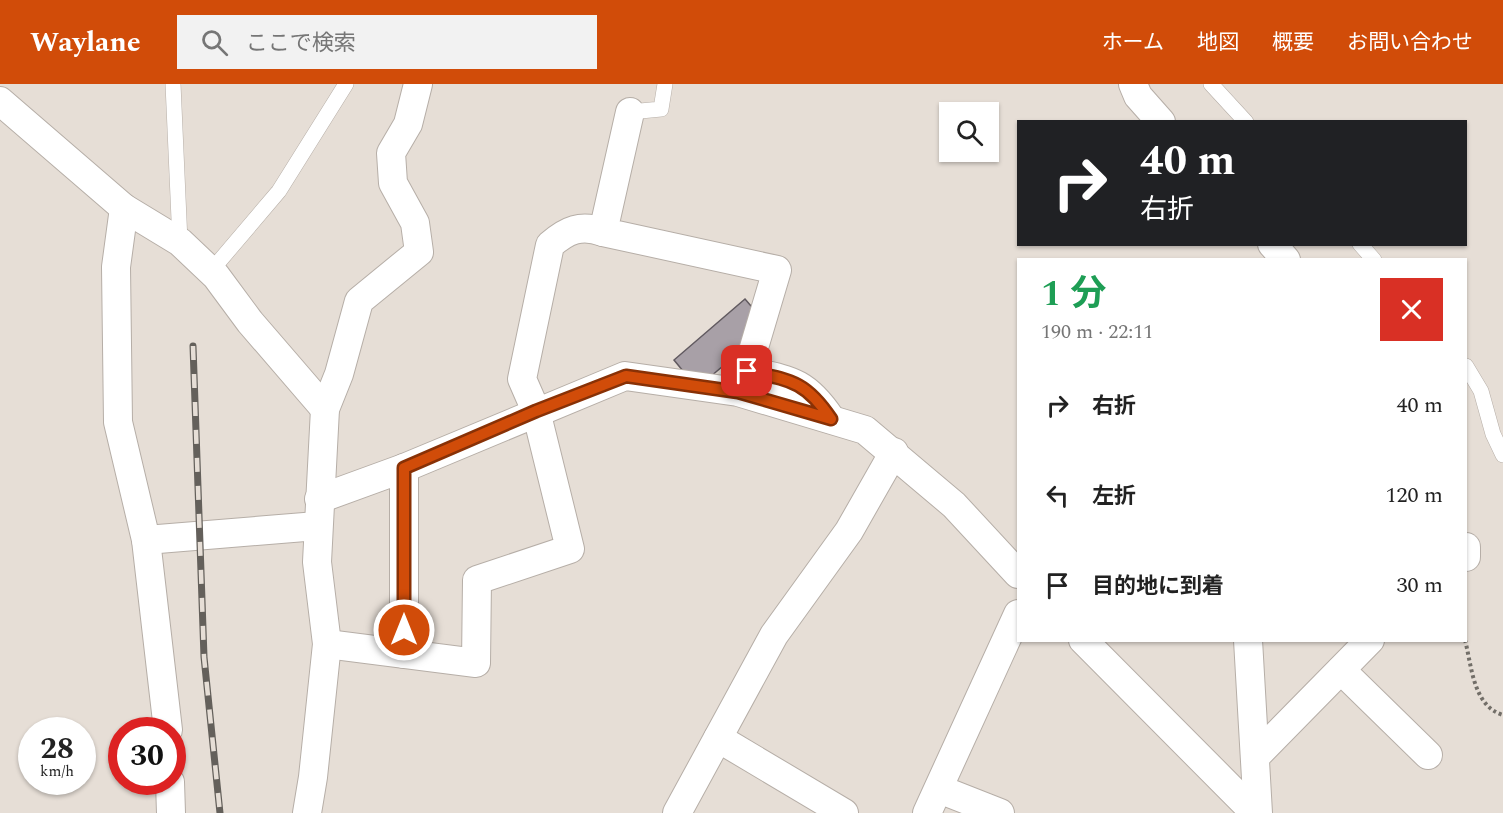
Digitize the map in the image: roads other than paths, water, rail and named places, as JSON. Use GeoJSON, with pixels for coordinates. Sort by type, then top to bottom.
{"type":"FeatureCollection","features":[{"type":"Feature","properties":{"kind":"street"},"geometry":{"type":"LineString","coordinates":[[307,813],[327,644],[318,562],[318,513],[325,409],[339,374],[359,301],[419,252],[415,223],[393,183],[391,153],[408,124],[418,84]]}},
{"type":"Feature","properties":{"kind":"street"},"geometry":{"type":"LineString","coordinates":[[1132,84],[1138,96],[1159,120]]}},
{"type":"Feature","properties":{"kind":"street"},"geometry":{"type":"LineString","coordinates":[[0,101],[124,208],[180,242],[211,271],[250,322],[325,409]]}},
{"type":"Feature","properties":{"kind":"street"},"geometry":{"type":"LineString","coordinates":[[603,232],[630,112]]}},
{"type":"Feature","properties":{"kind":"street"},"geometry":{"type":"LineString","coordinates":[[124,208],[116,267],[118,422],[146,540],[166,717]]}},
{"type":"Feature","properties":{"kind":"street"},"geometry":{"type":"LineString","coordinates":[[327,644],[476,663],[477,580],[570,549],[536,411],[522,379],[550,245],[565,231],[589,226],[603,232],[777,270],[747,371],[796,382],[820,402],[831,419]]}},
{"type":"Feature","properties":{"kind":"street"},"geometry":{"type":"LineString","coordinates":[[1274,246],[1284,258]]}},
{"type":"Feature","properties":{"kind":"street"},"geometry":{"type":"LineString","coordinates":[[146,540],[318,513],[404,468],[536,411],[626,376],[738,392],[865,430],[894,452],[954,505],[1017,573]]}},
{"type":"Feature","properties":{"kind":"street"},"geometry":{"type":"LineString","coordinates":[[677,813],[774,635],[849,531],[894,452]]}},
{"type":"Feature","properties":{"kind":"street"},"geometry":{"type":"LineString","coordinates":[[404,468],[404,654]]}},
{"type":"Feature","properties":{"kind":"street"},"geometry":{"type":"LineString","coordinates":[[1000,813],[933,801],[1017,616]]}},
{"type":"Feature","properties":{"kind":"street"},"geometry":{"type":"LineString","coordinates":[[1085,642],[1257,813]]}},
{"type":"Feature","properties":{"kind":"street"},"geometry":{"type":"LineString","coordinates":[[1248,642],[1257,813]]}},
{"type":"Feature","properties":{"kind":"street"},"geometry":{"type":"LineString","coordinates":[[1255,757],[1368,642]]}},
{"type":"Feature","properties":{"kind":"street"},"geometry":{"type":"LineString","coordinates":[[1341,670],[1428,755]]}},
{"type":"Feature","properties":{"kind":"street"},"geometry":{"type":"LineString","coordinates":[[718,738],[844,813]]}},
{"type":"Feature","properties":{"kind":"street"},"geometry":{"type":"LineString","coordinates":[[170,795],[171,813]]}},
{"type":"Feature","properties":{"kind":"lane"},"geometry":{"type":"LineString","coordinates":[[173,84],[180,242]]}},
{"type":"Feature","properties":{"kind":"lane"},"geometry":{"type":"LineString","coordinates":[[211,271],[279,191],[346,84]]}},
{"type":"Feature","properties":{"kind":"lane"},"geometry":{"type":"LineString","coordinates":[[630,112],[661,109],[665,84]]}},
{"type":"Feature","properties":{"kind":"lane"},"geometry":{"type":"LineString","coordinates":[[1211,84],[1244,120]]}},
{"type":"Feature","properties":{"kind":"lane"},"geometry":{"type":"LineString","coordinates":[[1362,246],[1372,258]]}},
{"type":"Feature","properties":{"kind":"lane"},"geometry":{"type":"LineString","coordinates":[[1467,368],[1481,391],[1493,434],[1503,455]]}},
{"type":"Feature","properties":{"kind":"railway"},"geometry":{"type":"LineString","coordinates":[[193,346],[204,657],[220,813]]}}]}
